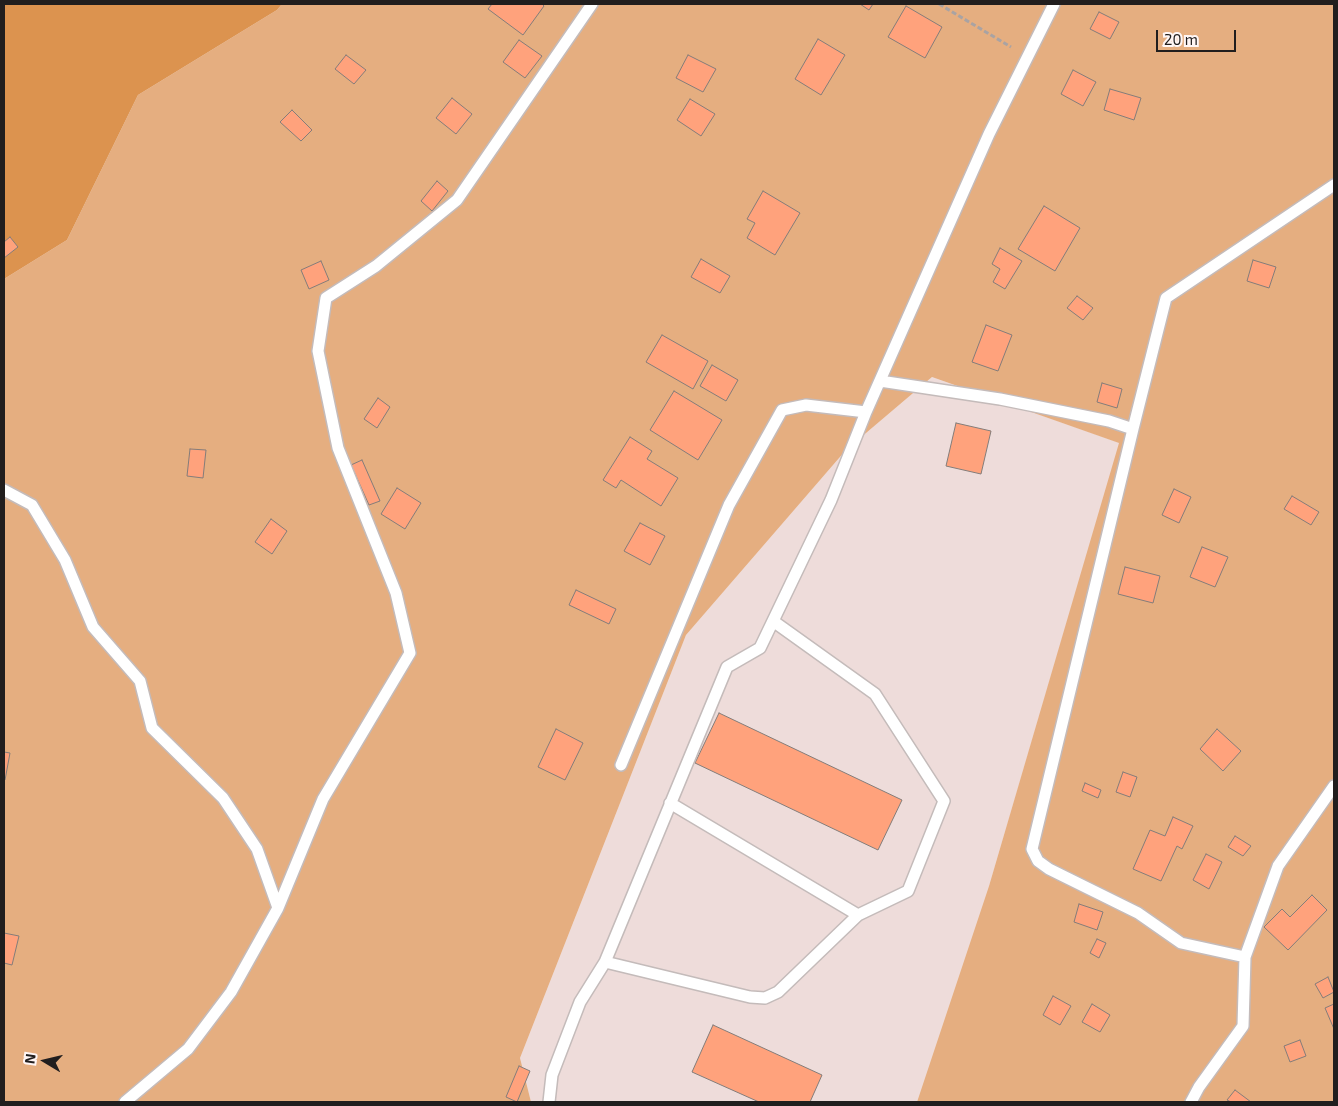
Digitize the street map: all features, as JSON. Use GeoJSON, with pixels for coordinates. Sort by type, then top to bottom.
{"type":"FeatureCollection","features":[{"type":"Feature","properties":{"kind":"lane"},"geometry":{"type":"LineString","coordinates":[[125,1102],[188,1049],[231,992],[278,908],[323,799],[410,653],[396,593],[338,448],[318,351],[326,298],[376,266],[457,200],[592,4]]}},
{"type":"Feature","properties":{"kind":"lane"},"geometry":{"type":"LineString","coordinates":[[549,1102],[552,1075],[580,1002],[605,962],[727,667],[760,648],[831,500],[866,412],[989,134],[1054,4]]}},
{"type":"Feature","properties":{"kind":"lane"},"geometry":{"type":"LineString","coordinates":[[1245,957],[1180,943],[1138,913],[1049,869],[1038,860],[1032,849],[1166,298],[1334,185]]}},
{"type":"Feature","properties":{"kind":"lane"},"geometry":{"type":"LineString","coordinates":[[880,381],[1000,399],[1109,421],[1133,429]]}},
{"type":"Feature","properties":{"kind":"lane"},"geometry":{"type":"LineString","coordinates":[[621,765],[729,505],[782,410],[806,406],[866,412]]}},
{"type":"Feature","properties":{"kind":"lane"},"geometry":{"type":"LineString","coordinates":[[4,490],[32,506],[65,560],[93,627],[140,681],[152,728],[223,798],[257,849],[278,908]]}},
{"type":"Feature","properties":{"kind":"lane"},"geometry":{"type":"LineString","coordinates":[[605,962],[750,997],[765,998],[778,992],[858,915],[908,890],[944,801],[874,694],[773,621]]}},
{"type":"Feature","properties":{"kind":"lane"},"geometry":{"type":"LineString","coordinates":[[1191,1102],[1199,1087],[1244,1026],[1245,957],[1278,866],[1334,786]]}},
{"type":"Feature","properties":{"kind":"lane"},"geometry":{"type":"LineString","coordinates":[[670,803],[858,915]]}},
{"type":"Feature","properties":{"kind":"path"},"geometry":{"type":"LineString","coordinates":[[939,4],[1028,58]]}},
{"type":"Feature","properties":{"kind":"shaded area"},"geometry":{"type":"Polygon","coordinates":[[[4,4],[282,4],[277,10],[138,95],[67,240],[4,279],[4,4]]]}},
{"type":"Feature","properties":{"kind":"shaded area"},"geometry":{"type":"Polygon","coordinates":[[[282,4],[1334,4],[1334,1102],[917,1102],[989,886],[1119,443],[932,377],[846,450],[686,635],[520,1058],[531,1102],[4,1102],[4,279],[67,240],[138,95],[277,10],[282,4]]]}},
{"type":"Feature","properties":{"kind":"shaded area"},"geometry":{"type":"Polygon","coordinates":[[[932,377],[1120,443],[989,886],[917,1102],[531,1102],[520,1058],[686,635],[846,450],[932,377]]]}},
{"type":"Feature","properties":{"kind":"building"},"geometry":{"type":"Polygon","coordinates":[[[492,4],[542,4],[544,6],[523,35],[488,9],[492,4]]]}},
{"type":"Feature","properties":{"kind":"building"},"geometry":{"type":"Polygon","coordinates":[[[860,4],[873,4],[869,10],[860,4]]]}},
{"type":"Feature","properties":{"kind":"building"},"geometry":{"type":"Polygon","coordinates":[[[906,6],[942,27],[925,58],[888,37],[906,6]]]}},
{"type":"Feature","properties":{"kind":"building"},"geometry":{"type":"Polygon","coordinates":[[[1099,12],[1119,22],[1110,39],[1090,29],[1099,12]]]}},
{"type":"Feature","properties":{"kind":"building"},"geometry":{"type":"Polygon","coordinates":[[[818,39],[845,55],[821,95],[795,79],[818,39]]]}},
{"type":"Feature","properties":{"kind":"building"},"geometry":{"type":"Polygon","coordinates":[[[519,40],[542,56],[525,78],[503,62],[519,40]]]}},
{"type":"Feature","properties":{"kind":"building"},"geometry":{"type":"Polygon","coordinates":[[[346,55],[366,70],[354,84],[335,69],[346,55]]]}},
{"type":"Feature","properties":{"kind":"building"},"geometry":{"type":"Polygon","coordinates":[[[688,55],[716,69],[703,92],[676,78],[688,55]]]}},
{"type":"Feature","properties":{"kind":"building"},"geometry":{"type":"Polygon","coordinates":[[[1073,70],[1096,82],[1083,106],[1061,94],[1073,70]]]}},
{"type":"Feature","properties":{"kind":"building"},"geometry":{"type":"Polygon","coordinates":[[[1110,89],[1141,98],[1134,120],[1104,110],[1110,89]]]}},
{"type":"Feature","properties":{"kind":"building"},"geometry":{"type":"Polygon","coordinates":[[[452,98],[472,114],[456,134],[436,118],[452,98]]]}},
{"type":"Feature","properties":{"kind":"building"},"geometry":{"type":"Polygon","coordinates":[[[690,99],[715,114],[701,136],[677,120],[690,99]]]}},
{"type":"Feature","properties":{"kind":"building"},"geometry":{"type":"Polygon","coordinates":[[[292,110],[312,130],[301,141],[280,122],[292,110]]]}},
{"type":"Feature","properties":{"kind":"building"},"geometry":{"type":"Polygon","coordinates":[[[437,181],[448,191],[432,211],[421,201],[437,181]]]}},
{"type":"Feature","properties":{"kind":"building"},"geometry":{"type":"Polygon","coordinates":[[[763,191],[800,213],[775,255],[747,238],[755,223],[747,219],[763,191]]]}},
{"type":"Feature","properties":{"kind":"building"},"geometry":{"type":"Polygon","coordinates":[[[1044,206],[1080,228],[1055,271],[1018,249],[1044,206]]]}},
{"type":"Feature","properties":{"kind":"building"},"geometry":{"type":"Polygon","coordinates":[[[10,237],[18,247],[4,258],[4,242],[10,237]]]}},
{"type":"Feature","properties":{"kind":"building"},"geometry":{"type":"Polygon","coordinates":[[[1000,248],[1022,261],[1005,289],[993,282],[1000,269],[992,264],[1000,248]]]}},
{"type":"Feature","properties":{"kind":"building"},"geometry":{"type":"Polygon","coordinates":[[[701,259],[730,276],[720,293],[691,277],[701,259]]]}},
{"type":"Feature","properties":{"kind":"building"},"geometry":{"type":"Polygon","coordinates":[[[1253,260],[1276,267],[1269,288],[1247,281],[1253,260]]]}},
{"type":"Feature","properties":{"kind":"building"},"geometry":{"type":"Polygon","coordinates":[[[321,261],[329,280],[309,289],[301,270],[321,261]]]}},
{"type":"Feature","properties":{"kind":"building"},"geometry":{"type":"Polygon","coordinates":[[[1077,296],[1093,308],[1083,320],[1067,308],[1077,296]]]}},
{"type":"Feature","properties":{"kind":"building"},"geometry":{"type":"Polygon","coordinates":[[[986,325],[1012,335],[998,371],[972,362],[986,325]]]}},
{"type":"Feature","properties":{"kind":"building"},"geometry":{"type":"Polygon","coordinates":[[[662,335],[708,361],[693,389],[646,362],[662,335]]]}},
{"type":"Feature","properties":{"kind":"building"},"geometry":{"type":"Polygon","coordinates":[[[712,365],[738,380],[726,401],[700,386],[712,365]]]}},
{"type":"Feature","properties":{"kind":"building"},"geometry":{"type":"Polygon","coordinates":[[[1102,383],[1122,389],[1117,408],[1097,402],[1102,383]]]}},
{"type":"Feature","properties":{"kind":"building"},"geometry":{"type":"Polygon","coordinates":[[[674,391],[722,420],[698,460],[650,430],[674,391]]]}},
{"type":"Feature","properties":{"kind":"building"},"geometry":{"type":"Polygon","coordinates":[[[378,398],[390,407],[377,428],[364,419],[378,398]]]}},
{"type":"Feature","properties":{"kind":"building"},"geometry":{"type":"Polygon","coordinates":[[[956,423],[991,431],[981,474],[946,466],[956,423]]]}},
{"type":"Feature","properties":{"kind":"building"},"geometry":{"type":"Polygon","coordinates":[[[630,437],[652,451],[647,459],[678,478],[661,506],[621,480],[616,488],[603,480],[630,437]]]}},
{"type":"Feature","properties":{"kind":"building"},"geometry":{"type":"Polygon","coordinates":[[[190,449],[206,450],[203,478],[187,476],[190,449]]]}},
{"type":"Feature","properties":{"kind":"building"},"geometry":{"type":"Polygon","coordinates":[[[362,460],[380,501],[369,505],[351,465],[362,460]]]}},
{"type":"Feature","properties":{"kind":"building"},"geometry":{"type":"Polygon","coordinates":[[[397,488],[421,503],[405,529],[381,514],[397,488]]]}},
{"type":"Feature","properties":{"kind":"building"},"geometry":{"type":"Polygon","coordinates":[[[1174,489],[1191,497],[1179,523],[1162,515],[1174,489]]]}},
{"type":"Feature","properties":{"kind":"building"},"geometry":{"type":"Polygon","coordinates":[[[1292,496],[1319,512],[1311,525],[1284,509],[1292,496]]]}},
{"type":"Feature","properties":{"kind":"building"},"geometry":{"type":"Polygon","coordinates":[[[271,519],[287,531],[272,554],[255,542],[271,519]]]}},
{"type":"Feature","properties":{"kind":"building"},"geometry":{"type":"Polygon","coordinates":[[[640,523],[665,536],[650,565],[624,551],[640,523]]]}},
{"type":"Feature","properties":{"kind":"building"},"geometry":{"type":"Polygon","coordinates":[[[1202,547],[1228,557],[1215,587],[1190,577],[1202,547]]]}},
{"type":"Feature","properties":{"kind":"building"},"geometry":{"type":"Polygon","coordinates":[[[1125,567],[1160,576],[1153,603],[1118,594],[1125,567]]]}},
{"type":"Feature","properties":{"kind":"building"},"geometry":{"type":"Polygon","coordinates":[[[576,590],[616,609],[609,624],[569,605],[576,590]]]}},
{"type":"Feature","properties":{"kind":"building"},"geometry":{"type":"Polygon","coordinates":[[[719,713],[902,800],[878,850],[695,763],[719,713]]]}},
{"type":"Feature","properties":{"kind":"building"},"geometry":{"type":"Polygon","coordinates":[[[556,729],[583,743],[565,780],[538,767],[556,729]]]}},
{"type":"Feature","properties":{"kind":"building"},"geometry":{"type":"Polygon","coordinates":[[[1217,729],[1241,751],[1223,771],[1200,749],[1217,729]]]}},
{"type":"Feature","properties":{"kind":"building"},"geometry":{"type":"Polygon","coordinates":[[[4,752],[10,753],[5,780],[4,780],[4,752]]]}},
{"type":"Feature","properties":{"kind":"building"},"geometry":{"type":"Polygon","coordinates":[[[1123,772],[1137,777],[1130,797],[1116,792],[1123,772]]]}},
{"type":"Feature","properties":{"kind":"building"},"geometry":{"type":"Polygon","coordinates":[[[1085,783],[1101,790],[1098,798],[1082,791],[1085,783]]]}},
{"type":"Feature","properties":{"kind":"building"},"geometry":{"type":"Polygon","coordinates":[[[1173,817],[1193,826],[1182,849],[1177,846],[1161,881],[1133,869],[1150,830],[1165,836],[1173,817]]]}},
{"type":"Feature","properties":{"kind":"building"},"geometry":{"type":"Polygon","coordinates":[[[1235,836],[1251,846],[1243,856],[1228,847],[1235,836]]]}},
{"type":"Feature","properties":{"kind":"building"},"geometry":{"type":"Polygon","coordinates":[[[1206,854],[1222,862],[1209,889],[1193,880],[1206,854]]]}},
{"type":"Feature","properties":{"kind":"building"},"geometry":{"type":"Polygon","coordinates":[[[1312,895],[1327,910],[1288,950],[1264,927],[1282,909],[1290,917],[1312,895]]]}},
{"type":"Feature","properties":{"kind":"building"},"geometry":{"type":"Polygon","coordinates":[[[1079,904],[1103,912],[1097,930],[1074,922],[1079,904]]]}},
{"type":"Feature","properties":{"kind":"building"},"geometry":{"type":"Polygon","coordinates":[[[4,933],[19,936],[12,965],[4,963],[4,933]]]}},
{"type":"Feature","properties":{"kind":"building"},"geometry":{"type":"Polygon","coordinates":[[[1097,939],[1106,943],[1099,958],[1090,953],[1097,939]]]}},
{"type":"Feature","properties":{"kind":"building"},"geometry":{"type":"Polygon","coordinates":[[[1328,977],[1334,992],[1323,998],[1315,984],[1328,977]]]}},
{"type":"Feature","properties":{"kind":"building"},"geometry":{"type":"Polygon","coordinates":[[[1053,996],[1071,1006],[1060,1025],[1043,1015],[1053,996]]]}},
{"type":"Feature","properties":{"kind":"building"},"geometry":{"type":"Polygon","coordinates":[[[1092,1004],[1110,1015],[1100,1032],[1082,1022],[1092,1004]]]}},
{"type":"Feature","properties":{"kind":"building"},"geometry":{"type":"Polygon","coordinates":[[[1334,1004],[1334,1029],[1325,1008],[1334,1004]]]}},
{"type":"Feature","properties":{"kind":"building"},"geometry":{"type":"Polygon","coordinates":[[[713,1025],[822,1075],[810,1102],[759,1102],[692,1072],[713,1025]]]}},
{"type":"Feature","properties":{"kind":"building"},"geometry":{"type":"Polygon","coordinates":[[[1300,1040],[1306,1056],[1290,1062],[1284,1046],[1300,1040]]]}},
{"type":"Feature","properties":{"kind":"building"},"geometry":{"type":"Polygon","coordinates":[[[519,1066],[530,1071],[517,1102],[506,1097],[519,1066]]]}},
{"type":"Feature","properties":{"kind":"building"},"geometry":{"type":"Polygon","coordinates":[[[1235,1090],[1251,1102],[1231,1102],[1227,1100],[1235,1090]]]}}]}
